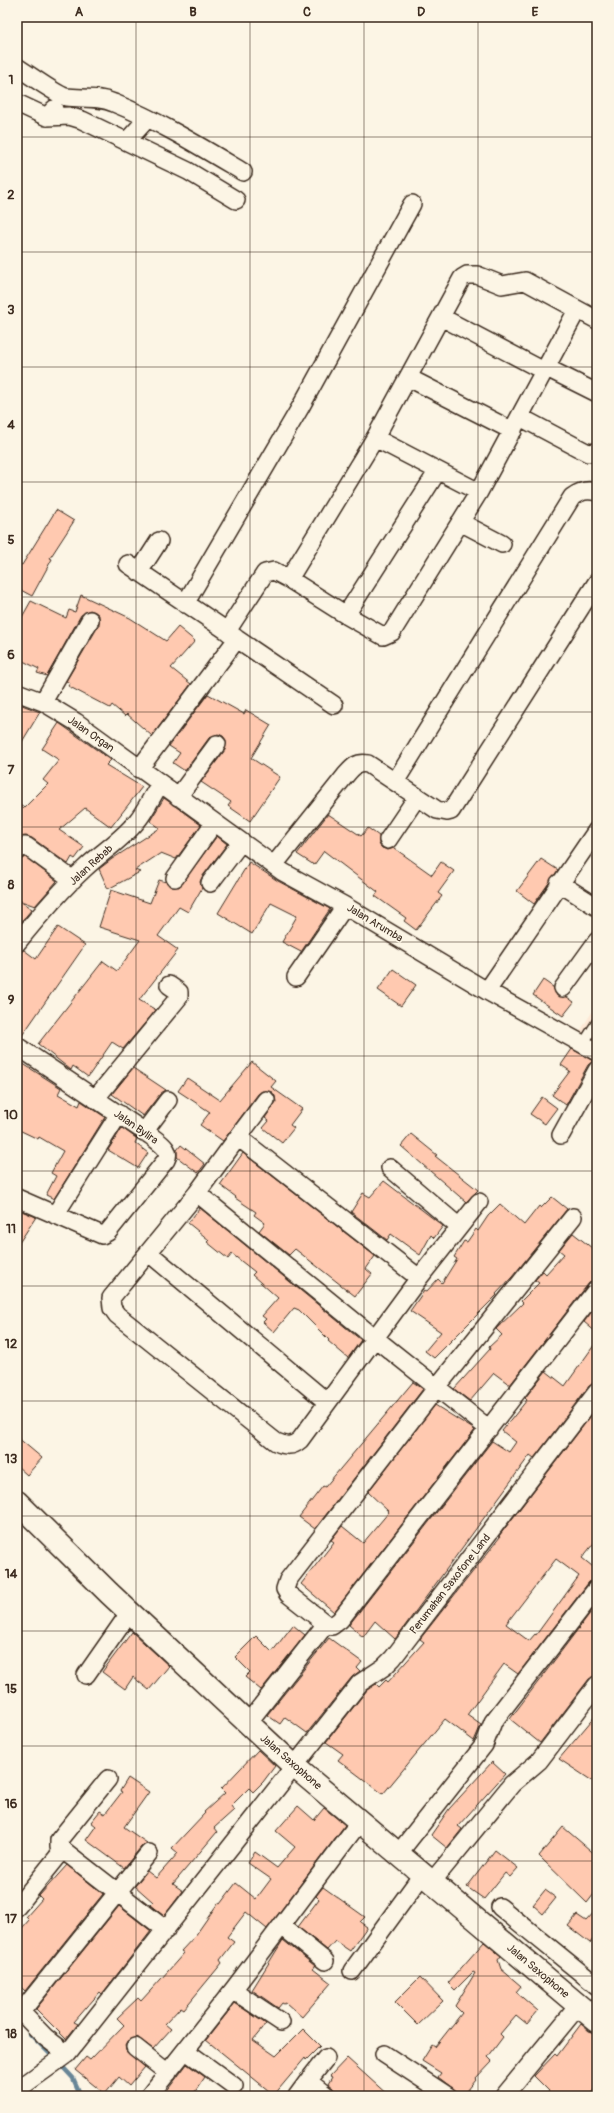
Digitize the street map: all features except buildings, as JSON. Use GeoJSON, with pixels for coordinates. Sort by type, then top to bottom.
{"type":"FeatureCollection","features":[{"type":"Feature","properties":{"kind":"main road","name":"Jalan Saxophone"},"geometry":{"type":"LineString","coordinates":[[17,1502],[130,1612],[295,1767],[361,1820],[427,1879],[597,2021]]}},
{"type":"Feature","properties":{"kind":"street"},"geometry":{"type":"LineString","coordinates":[[17,67],[65,97],[91,97],[112,102],[203,148],[243,172]]}},
{"type":"Feature","properties":{"kind":"street"},"geometry":{"type":"LineString","coordinates":[[47,117],[65,97]]}},
{"type":"Feature","properties":{"kind":"street"},"geometry":{"type":"LineString","coordinates":[[17,104],[47,117],[69,116],[76,118],[188,171],[236,200]]}},
{"type":"Feature","properties":{"kind":"street"},"geometry":{"type":"LineString","coordinates":[[126,142],[147,119]]}},
{"type":"Feature","properties":{"kind":"street"},"geometry":{"type":"LineString","coordinates":[[188,171],[203,148]]}},
{"type":"Feature","properties":{"kind":"street"},"geometry":{"type":"LineString","coordinates":[[185,604],[300,408],[412,204]]}},
{"type":"Feature","properties":{"kind":"street"},"geometry":{"type":"LineString","coordinates":[[289,579],[375,438],[462,278],[472,274],[502,285],[520,281],[528,282],[597,320]]}},
{"type":"Feature","properties":{"kind":"street"},"geometry":{"type":"LineString","coordinates":[[139,769],[232,635],[265,572],[274,571],[289,579],[346,615],[383,636],[392,632],[478,492],[577,310]]}},
{"type":"Feature","properties":{"kind":"street"},"geometry":{"type":"LineString","coordinates":[[441,318],[597,393]]}},
{"type":"Feature","properties":{"kind":"street"},"geometry":{"type":"LineString","coordinates":[[408,378],[588,453],[597,452]]}},
{"type":"Feature","properties":{"kind":"street"},"geometry":{"type":"LineString","coordinates":[[375,438],[437,472],[478,492]]}},
{"type":"Feature","properties":{"kind":"street"},"geometry":{"type":"LineString","coordinates":[[346,615],[437,472]]}},
{"type":"Feature","properties":{"kind":"street"},"geometry":{"type":"LineString","coordinates":[[395,782],[572,497],[586,490],[597,492]]}},
{"type":"Feature","properties":{"kind":"street"},"geometry":{"type":"LineString","coordinates":[[460,522],[502,544]]}},
{"type":"Feature","properties":{"kind":"street"},"geometry":{"type":"LineString","coordinates":[[159,541],[134,568],[334,705]]}},
{"type":"Feature","properties":{"kind":"street"},"geometry":{"type":"LineString","coordinates":[[274,866],[354,765],[359,763],[368,764],[440,812],[447,812],[455,807],[597,582]]}},
{"type":"Feature","properties":{"kind":"street"},"geometry":{"type":"LineString","coordinates":[[43,702],[90,620]]}},
{"type":"Feature","properties":{"kind":"street","name":"Jalan Organ"},"geometry":{"type":"LineString","coordinates":[[17,692],[43,702],[76,722],[160,784]]}},
{"type":"Feature","properties":{"kind":"street"},"geometry":{"type":"LineString","coordinates":[[178,797],[216,744]]}},
{"type":"Feature","properties":{"kind":"street","name":"Jalan Arumba"},"geometry":{"type":"LineString","coordinates":[[160,784],[274,866],[345,906],[487,991],[590,1048]]}},
{"type":"Feature","properties":{"kind":"street","name":"Jalan Rebab"},"geometry":{"type":"LineString","coordinates":[[17,943],[44,909],[73,880],[130,830],[138,820],[160,784]]}},
{"type":"Feature","properties":{"kind":"street"},"geometry":{"type":"LineString","coordinates":[[388,840],[417,797]]}},
{"type":"Feature","properties":{"kind":"street"},"geometry":{"type":"LineString","coordinates":[[175,878],[214,823]]}},
{"type":"Feature","properties":{"kind":"street"},"geometry":{"type":"LineString","coordinates":[[487,991],[559,883],[597,830]]}},
{"type":"Feature","properties":{"kind":"street"},"geometry":{"type":"LineString","coordinates":[[210,883],[241,842]]}},
{"type":"Feature","properties":{"kind":"street"},"geometry":{"type":"LineString","coordinates":[[17,851],[21,846],[25,846],[73,880]]}},
{"type":"Feature","properties":{"kind":"street"},"geometry":{"type":"LineString","coordinates":[[559,883],[597,907]]}},
{"type":"Feature","properties":{"kind":"street"},"geometry":{"type":"LineString","coordinates":[[296,977],[345,906]]}},
{"type":"Feature","properties":{"kind":"street"},"geometry":{"type":"LineString","coordinates":[[563,988],[597,941]]}},
{"type":"Feature","properties":{"kind":"street"},"geometry":{"type":"LineString","coordinates":[[95,1099],[179,997],[179,992],[169,985]]}},
{"type":"Feature","properties":{"kind":"street","name":"Jalan Bylira"},"geometry":{"type":"LineString","coordinates":[[17,1046],[144,1132],[166,1149],[168,1157],[105,1234],[99,1234],[54,1215]]}},
{"type":"Feature","properties":{"kind":"street"},"geometry":{"type":"LineString","coordinates":[[562,1135],[597,1070]]}},
{"type":"Feature","properties":{"kind":"street"},"geometry":{"type":"LineString","coordinates":[[144,1132],[168,1100]]}},
{"type":"Feature","properties":{"kind":"street"},"geometry":{"type":"LineString","coordinates":[[266,1100],[197,1193],[111,1298],[112,1308],[117,1315],[276,1442],[286,1446],[295,1445],[300,1440],[327,1402],[376,1339],[419,1278],[478,1202]]}},
{"type":"Feature","properties":{"kind":"street"},"geometry":{"type":"LineString","coordinates":[[17,1198],[54,1215],[119,1114]]}},
{"type":"Feature","properties":{"kind":"street"},"geometry":{"type":"LineString","coordinates":[[238,1137],[419,1278]]}},
{"type":"Feature","properties":{"kind":"street"},"geometry":{"type":"LineString","coordinates":[[390,1168],[458,1226]]}},
{"type":"Feature","properties":{"kind":"street"},"geometry":{"type":"LineString","coordinates":[[197,1193],[489,1429]]}},
{"type":"Feature","properties":{"kind":"street"},"geometry":{"type":"LineString","coordinates":[[573,1217],[437,1387],[286,1584],[288,1594],[326,1624],[332,1626],[340,1620],[597,1289]]}},
{"type":"Feature","properties":{"kind":"street"},"geometry":{"type":"LineString","coordinates":[[149,1253],[327,1402]]}},
{"type":"Feature","properties":{"kind":"street","name":"Perumahan Saxofone Land"},"geometry":{"type":"LineString","coordinates":[[17,2090],[59,2059],[166,1930],[360,1683],[384,1667],[393,1658],[597,1392]]}},
{"type":"Feature","properties":{"kind":"street"},"geometry":{"type":"LineString","coordinates":[[398,1854],[484,1745],[493,1722],[597,1588]]}},
{"type":"Feature","properties":{"kind":"street"},"geometry":{"type":"LineString","coordinates":[[86,1675],[130,1612]]}},
{"type":"Feature","properties":{"kind":"street"},"geometry":{"type":"LineString","coordinates":[[248,1724],[326,1624]]}},
{"type":"Feature","properties":{"kind":"street"},"geometry":{"type":"LineString","coordinates":[[352,1971],[427,1879],[512,1784],[539,1761],[597,1685]]}},
{"type":"Feature","properties":{"kind":"street"},"geometry":{"type":"LineString","coordinates":[[108,1779],[59,1840],[59,1847],[118,1891],[166,1930]]}},
{"type":"Feature","properties":{"kind":"street"},"geometry":{"type":"LineString","coordinates":[[149,2096],[233,1990],[361,1820]]}},
{"type":"Feature","properties":{"kind":"street"},"geometry":{"type":"LineString","coordinates":[[17,1907],[63,1850]]}},
{"type":"Feature","properties":{"kind":"street"},"geometry":{"type":"LineString","coordinates":[[59,2059],[19,2010],[149,1853]]}},
{"type":"Feature","properties":{"kind":"street"},"geometry":{"type":"LineString","coordinates":[[500,1908],[597,1986]]}},
{"type":"Feature","properties":{"kind":"street"},"geometry":{"type":"LineString","coordinates":[[282,1926],[325,1961]]}},
{"type":"Feature","properties":{"kind":"street"},"geometry":{"type":"LineString","coordinates":[[233,1990],[281,2022]]}},
{"type":"Feature","properties":{"kind":"street"},"geometry":{"type":"LineString","coordinates":[[504,2096],[579,2005]]}},
{"type":"Feature","properties":{"kind":"street"},"geometry":{"type":"LineString","coordinates":[[135,2046],[168,2073]]}},
{"type":"Feature","properties":{"kind":"street"},"geometry":{"type":"LineString","coordinates":[[186,2051],[234,2086]]}},
{"type":"Feature","properties":{"kind":"street"},"geometry":{"type":"LineString","coordinates":[[384,2054],[448,2096]]}},
{"type":"Feature","properties":{"kind":"street"},"geometry":{"type":"LineString","coordinates":[[297,2096],[326,2058]]}},
{"type":"Feature","properties":{"kind":"street"},"geometry":{"type":"LineString","coordinates":[[308,2081],[327,2096]]}},
{"type":"Feature","properties":{"kind":"lane"},"geometry":{"type":"LineString","coordinates":[[590,1048],[597,1022]]}},
{"type":"Feature","properties":{"kind":"shaded area"},"geometry":{"type":"Polygon","coordinates":[[[597,1004],[597,1044],[579,1033],[597,1004]]]}},
{"type":"Feature","properties":{"kind":"waterway"},"geometry":{"type":"LineString","coordinates":[[29,2033],[55,2059]]}},
{"type":"Feature","properties":{"kind":"waterway"},"geometry":{"type":"LineString","coordinates":[[60,2064],[73,2078],[81,2096]]}}]}
